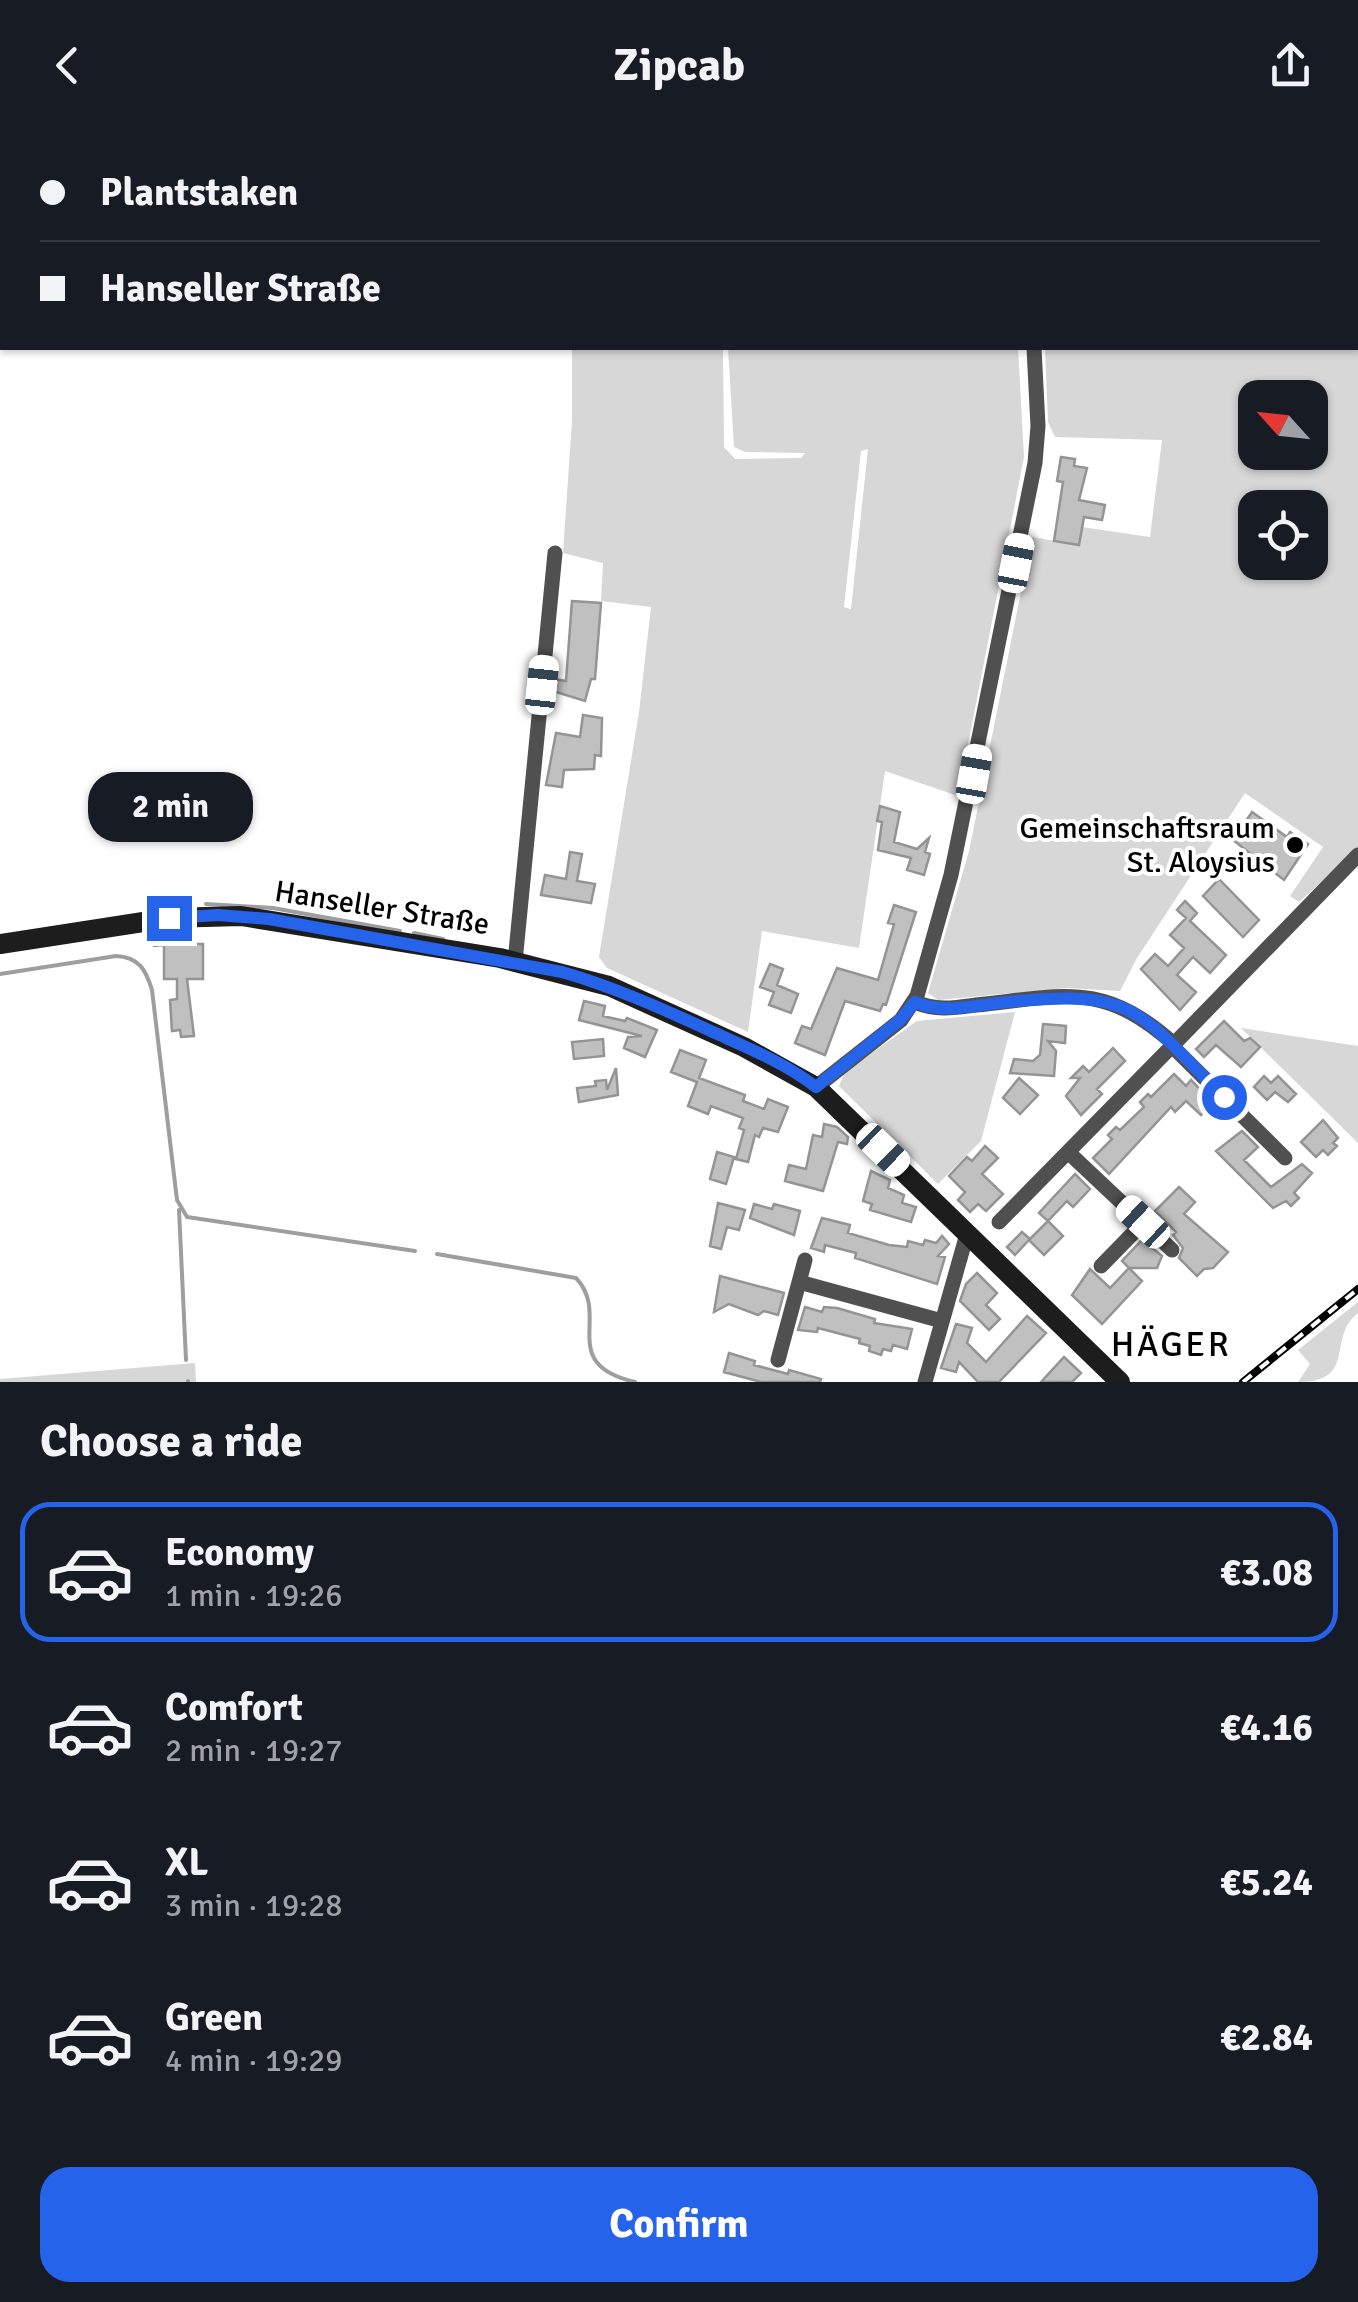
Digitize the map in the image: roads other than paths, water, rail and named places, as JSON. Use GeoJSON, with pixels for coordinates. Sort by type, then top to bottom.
{"type":"FeatureCollection","features":[{"type":"Feature","properties":{"kind":"main road","name":"Hanseller Straße"},"geometry":{"type":"LineString","coordinates":[[0,944],[169,918],[218,915],[269,919],[515,962],[620,990],[774,1061],[816,1087],[1120,1382]]}},
{"type":"Feature","properties":{"kind":"street"},"geometry":{"type":"LineString","coordinates":[[816,1087],[900,1020],[915,1002],[952,875],[1033,476],[1038,426],[1034,350]]}},
{"type":"Feature","properties":{"kind":"street","name":"Hanseller Straße"},"geometry":{"type":"LineString","coordinates":[[515,962],[555,553]]}},
{"type":"Feature","properties":{"kind":"street"},"geometry":{"type":"LineString","coordinates":[[999,1222],[1358,855]]}},
{"type":"Feature","properties":{"kind":"street"},"geometry":{"type":"LineString","coordinates":[[915,1002],[941,1009],[1048,998],[1093,998],[1128,1008],[1173,1045],[1285,1158]]}},
{"type":"Feature","properties":{"kind":"street"},"geometry":{"type":"LineString","coordinates":[[1068,1152],[1172,1250]]}},
{"type":"Feature","properties":{"kind":"street"},"geometry":{"type":"LineString","coordinates":[[1100,1266],[1143,1222]]}},
{"type":"Feature","properties":{"kind":"street"},"geometry":{"type":"LineString","coordinates":[[925,1382],[970,1234]]}},
{"type":"Feature","properties":{"kind":"street"},"geometry":{"type":"LineString","coordinates":[[778,1360],[805,1260]]}},
{"type":"Feature","properties":{"kind":"street"},"geometry":{"type":"LineString","coordinates":[[799,1282],[942,1321]]}},
{"type":"Feature","properties":{"kind":"waterway"},"geometry":{"type":"LineString","coordinates":[[167,908],[192,904]]}},
{"type":"Feature","properties":{"kind":"waterway"},"geometry":{"type":"LineString","coordinates":[[206,904],[273,908],[400,931]]}},
{"type":"Feature","properties":{"kind":"waterway"},"geometry":{"type":"LineString","coordinates":[[414,933],[443,939]]}},
{"type":"Feature","properties":{"kind":"waterway"},"geometry":{"type":"LineString","coordinates":[[0,974],[116,956],[140,966],[152,990],[177,1200],[187,1217],[415,1251]]}},
{"type":"Feature","properties":{"kind":"waterway"},"geometry":{"type":"LineString","coordinates":[[179,1210],[186,1360]]}},
{"type":"Feature","properties":{"kind":"waterway"},"geometry":{"type":"LineString","coordinates":[[437,1254],[576,1278],[586,1293],[591,1351],[611,1374],[635,1382]]}},
{"type":"Feature","properties":{"kind":"railway"},"geometry":{"type":"LineString","coordinates":[[1243,1382],[1358,1289]]}},
{"type":"Feature","properties":{"kind":"place","name":"Gemeinschaftsraum St. Aloysius"},"geometry":{"type":"Point","coordinates":[1295,845]}},
{"type":"Feature","properties":{"kind":"district","name":"HÄGER"},"geometry":{"type":"Point","coordinates":[1171,1344]}}]}
